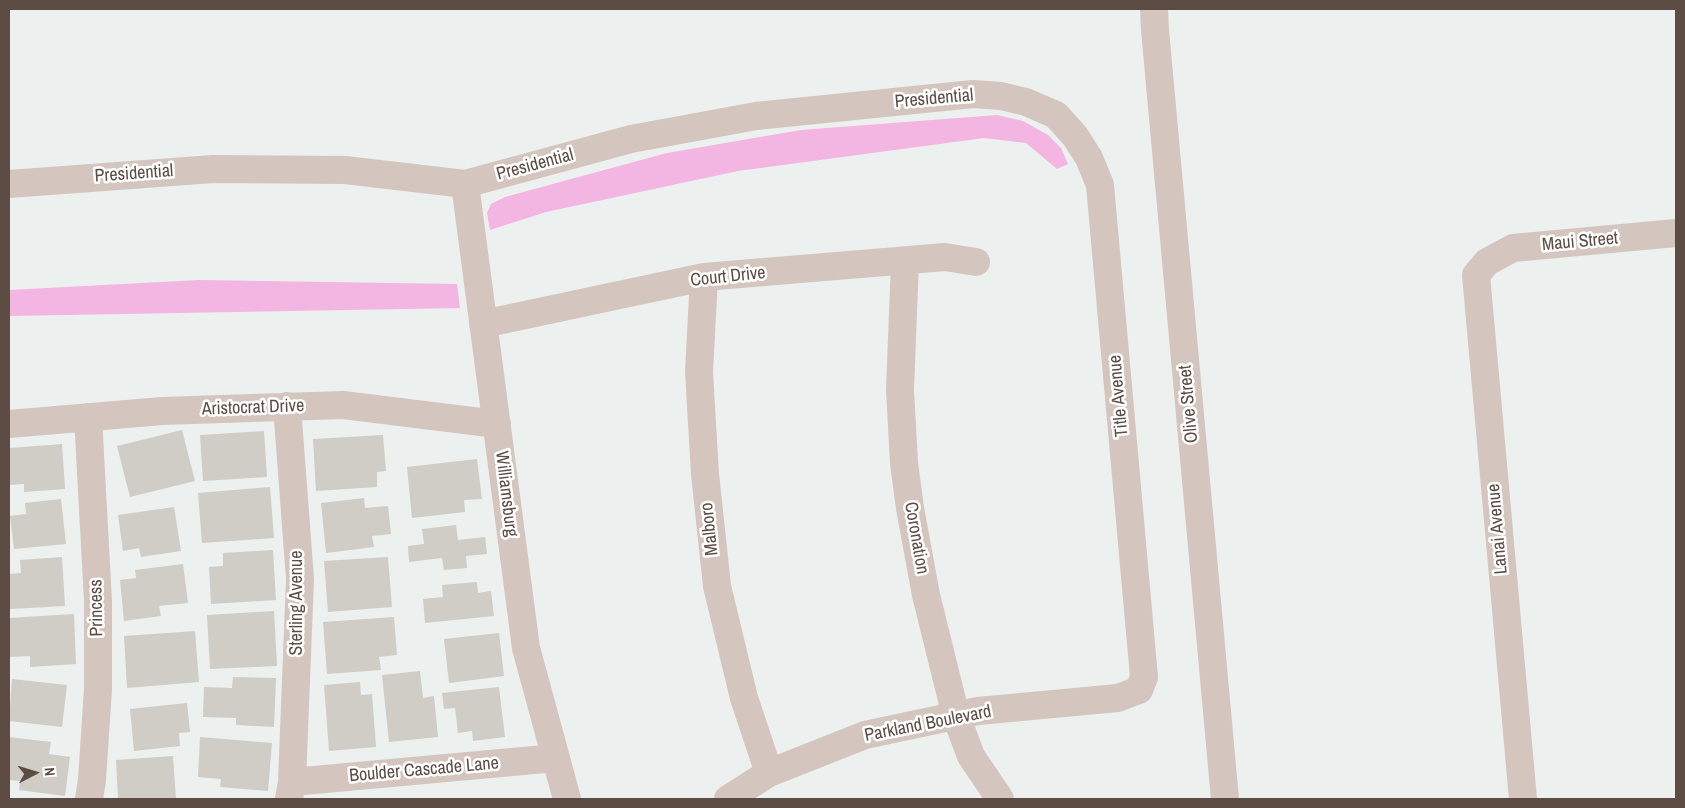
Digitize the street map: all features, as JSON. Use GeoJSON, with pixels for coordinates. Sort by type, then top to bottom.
{"type":"FeatureCollection","features":[{"type":"Feature","properties":{"kind":"street","name":"Olive Street"},"geometry":{"type":"LineString","coordinates":[[1154,9],[1225,799]]}},
{"type":"Feature","properties":{"kind":"street","name":"Presidential"},"geometry":{"type":"LineString","coordinates":[[9,184],[213,169],[345,170],[465,184],[631,138],[756,116],[973,94],[1001,96],[1026,102],[1056,115]]}},
{"type":"Feature","properties":{"kind":"street","name":"Title Avenue"},"geometry":{"type":"LineString","coordinates":[[1056,115],[1075,136],[1090,158],[1100,185],[1144,676],[1139,690]]}},
{"type":"Feature","properties":{"kind":"street","name":"Williamsburg"},"geometry":{"type":"LineString","coordinates":[[465,184],[526,648],[567,799]]}},
{"type":"Feature","properties":{"kind":"street","name":"Maui Street"},"geometry":{"type":"LineString","coordinates":[[1487,262],[1513,248],[1676,233]]}},
{"type":"Feature","properties":{"kind":"street","name":"Court Drive"},"geometry":{"type":"LineString","coordinates":[[483,324],[704,277],[945,257],[976,262]]}},
{"type":"Feature","properties":{"kind":"street","name":"Coronation"},"geometry":{"type":"LineString","coordinates":[[905,261],[900,390],[904,463],[910,508],[926,595],[956,716],[971,756],[1000,799]]}},
{"type":"Feature","properties":{"kind":"street","name":"Lanai Avenue"},"geometry":{"type":"LineString","coordinates":[[1487,262],[1476,276],[1523,799]]}},
{"type":"Feature","properties":{"kind":"street","name":"Malboro"},"geometry":{"type":"LineString","coordinates":[[704,277],[699,372],[705,474],[716,586],[744,698],[769,773]]}},
{"type":"Feature","properties":{"kind":"street","name":"Aristocrat Drive"},"geometry":{"type":"LineString","coordinates":[[9,424],[162,411],[343,405],[497,424]]}},
{"type":"Feature","properties":{"kind":"street","name":"Sterling Avenue"},"geometry":{"type":"LineString","coordinates":[[288,406],[300,579],[290,790]]}},
{"type":"Feature","properties":{"kind":"street","name":"Princess"},"geometry":{"type":"LineString","coordinates":[[88,417],[98,601],[98,689],[89,799]]}},
{"type":"Feature","properties":{"kind":"street","name":"Parkland Boulevard"},"geometry":{"type":"LineString","coordinates":[[739,796],[769,773],[865,735],[978,711],[1118,698],[1139,690]]}},
{"type":"Feature","properties":{"kind":"street","name":"Boulder Cascade Lane"},"geometry":{"type":"LineString","coordinates":[[290,790],[556,758]]}},
{"type":"Feature","properties":{"kind":"shaded area"},"geometry":{"type":"Polygon","coordinates":[[[997,115],[1023,121],[1048,135],[1061,148],[1068,164],[1057,169],[1026,143],[984,138],[738,171],[546,212],[490,230],[487,213],[491,204],[505,197],[667,153],[801,130],[997,115]]]}},
{"type":"Feature","properties":{"kind":"shaded area"},"geometry":{"type":"Polygon","coordinates":[[[199,280],[457,284],[460,308],[9,316],[9,290],[199,280]]]}},
{"type":"Feature","properties":{"kind":"building"},"geometry":{"type":"Polygon","coordinates":[[[182,430],[195,481],[130,497],[117,446],[182,430]]]}},
{"type":"Feature","properties":{"kind":"building"},"geometry":{"type":"Polygon","coordinates":[[[264,431],[267,477],[203,481],[200,435],[264,431]]]}},
{"type":"Feature","properties":{"kind":"building"},"geometry":{"type":"Polygon","coordinates":[[[383,435],[386,471],[377,472],[377,487],[316,491],[313,439],[383,435]]]}},
{"type":"Feature","properties":{"kind":"building"},"geometry":{"type":"Polygon","coordinates":[[[62,444],[65,489],[24,492],[24,484],[9,485],[9,448],[62,444]]]}},
{"type":"Feature","properties":{"kind":"building"},"geometry":{"type":"Polygon","coordinates":[[[477,459],[482,499],[464,500],[465,512],[412,518],[407,467],[477,459]]]}},
{"type":"Feature","properties":{"kind":"building"},"geometry":{"type":"Polygon","coordinates":[[[270,487],[274,538],[202,543],[198,493],[270,487]]]}},
{"type":"Feature","properties":{"kind":"building"},"geometry":{"type":"Polygon","coordinates":[[[364,498],[365,508],[388,506],[391,534],[372,536],[374,547],[326,553],[321,503],[364,498]]]}},
{"type":"Feature","properties":{"kind":"building"},"geometry":{"type":"Polygon","coordinates":[[[61,499],[66,544],[14,549],[10,516],[26,514],[25,503],[61,499]]]}},
{"type":"Feature","properties":{"kind":"building"},"geometry":{"type":"Polygon","coordinates":[[[174,507],[181,551],[141,557],[139,548],[123,551],[118,515],[174,507]]]}},
{"type":"Feature","properties":{"kind":"building"},"geometry":{"type":"Polygon","coordinates":[[[456,525],[458,540],[485,537],[487,554],[466,556],[467,568],[444,570],[442,558],[409,562],[408,546],[424,544],[422,529],[456,525]]]}},
{"type":"Feature","properties":{"kind":"building"},"geometry":{"type":"Polygon","coordinates":[[[273,550],[276,600],[211,604],[209,567],[223,566],[223,553],[273,550]]]}},
{"type":"Feature","properties":{"kind":"building"},"geometry":{"type":"Polygon","coordinates":[[[62,557],[65,606],[10,609],[9,574],[21,573],[20,560],[62,557]]]}},
{"type":"Feature","properties":{"kind":"building"},"geometry":{"type":"Polygon","coordinates":[[[388,557],[392,607],[328,612],[324,561],[388,557]]]}},
{"type":"Feature","properties":{"kind":"building"},"geometry":{"type":"Polygon","coordinates":[[[183,564],[188,603],[159,606],[161,616],[124,621],[120,580],[136,578],[135,570],[183,564]]]}},
{"type":"Feature","properties":{"kind":"building"},"geometry":{"type":"Polygon","coordinates":[[[477,582],[478,593],[491,591],[494,616],[425,623],[423,599],[443,597],[442,585],[477,582]]]}},
{"type":"Feature","properties":{"kind":"building"},"geometry":{"type":"Polygon","coordinates":[[[274,611],[277,666],[210,669],[207,615],[274,611]]]}},
{"type":"Feature","properties":{"kind":"building"},"geometry":{"type":"Polygon","coordinates":[[[74,614],[76,664],[30,667],[30,656],[9,657],[9,618],[74,614]]]}},
{"type":"Feature","properties":{"kind":"building"},"geometry":{"type":"Polygon","coordinates":[[[394,617],[397,655],[379,657],[381,670],[327,674],[323,622],[394,617]]]}},
{"type":"Feature","properties":{"kind":"building"},"geometry":{"type":"Polygon","coordinates":[[[195,631],[199,682],[127,688],[124,636],[195,631]]]}},
{"type":"Feature","properties":{"kind":"building"},"geometry":{"type":"Polygon","coordinates":[[[499,633],[504,676],[449,683],[444,639],[499,633]]]}},
{"type":"Feature","properties":{"kind":"building"},"geometry":{"type":"Polygon","coordinates":[[[420,671],[423,698],[434,696],[438,737],[389,742],[382,675],[420,671]]]}},
{"type":"Feature","properties":{"kind":"building"},"geometry":{"type":"Polygon","coordinates":[[[233,677],[276,678],[274,727],[236,725],[236,718],[203,717],[204,687],[232,688],[233,677]]]}},
{"type":"Feature","properties":{"kind":"building"},"geometry":{"type":"Polygon","coordinates":[[[12,679],[67,685],[62,727],[9,721],[12,679]]]}},
{"type":"Feature","properties":{"kind":"building"},"geometry":{"type":"Polygon","coordinates":[[[360,682],[361,695],[372,694],[376,747],[329,751],[324,685],[360,682]]]}},
{"type":"Feature","properties":{"kind":"building"},"geometry":{"type":"Polygon","coordinates":[[[499,687],[505,737],[473,741],[472,731],[458,733],[455,708],[444,709],[442,693],[499,687]]]}},
{"type":"Feature","properties":{"kind":"building"},"geometry":{"type":"Polygon","coordinates":[[[187,703],[190,732],[179,733],[180,746],[134,751],[130,709],[187,703]]]}},
{"type":"Feature","properties":{"kind":"building"},"geometry":{"type":"Polygon","coordinates":[[[9,737],[51,742],[49,754],[70,757],[65,796],[19,790],[20,781],[9,780],[9,737]]]}},
{"type":"Feature","properties":{"kind":"building"},"geometry":{"type":"Polygon","coordinates":[[[200,737],[272,743],[268,791],[220,787],[221,779],[198,777],[200,737]]]}},
{"type":"Feature","properties":{"kind":"building"},"geometry":{"type":"Polygon","coordinates":[[[173,756],[176,799],[118,799],[116,760],[173,756]]]}}]}
